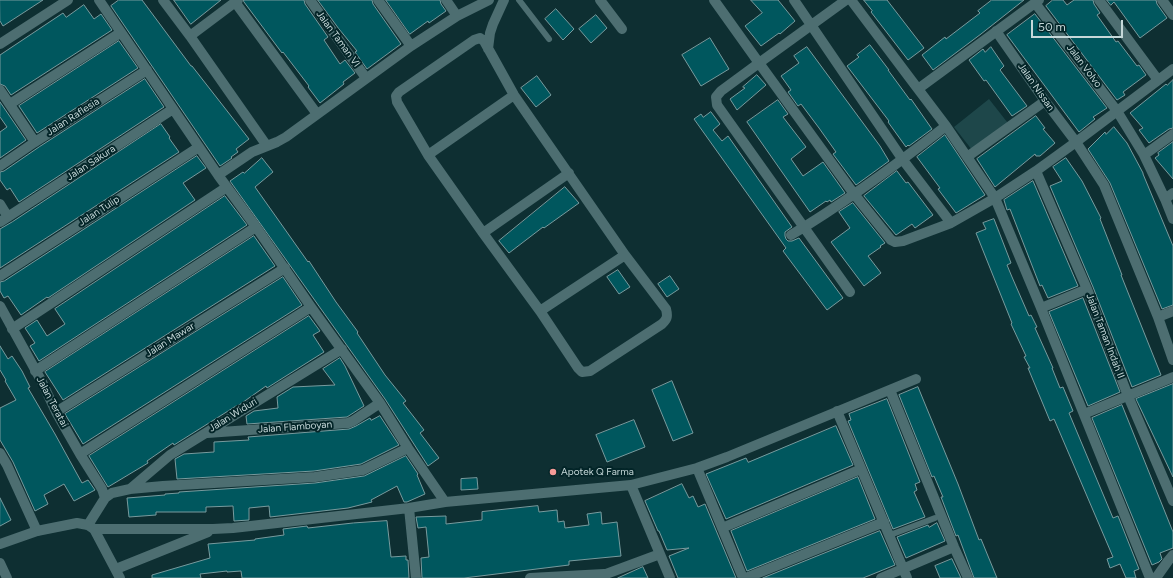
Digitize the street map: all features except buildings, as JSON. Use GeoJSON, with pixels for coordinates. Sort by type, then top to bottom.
{"type":"FeatureCollection","features":[{"type":"Feature","properties":{"kind":"street"},"geometry":{"type":"LineString","coordinates":[[0,44],[68,0]]}},
{"type":"Feature","properties":{"kind":"street"},"geometry":{"type":"LineString","coordinates":[[99,0],[218,175],[380,403],[408,448],[445,502]]}},
{"type":"Feature","properties":{"kind":"street"},"geometry":{"type":"LineString","coordinates":[[163,0],[267,146]]}},
{"type":"Feature","properties":{"kind":"street","name":"Jalan Taman VI"},"geometry":{"type":"LineString","coordinates":[[310,0],[366,78]]}},
{"type":"Feature","properties":{"kind":"street"},"geometry":{"type":"LineString","coordinates":[[378,0],[411,46]]}},
{"type":"Feature","properties":{"kind":"street"},"geometry":{"type":"LineString","coordinates":[[446,0],[457,16]]}},
{"type":"Feature","properties":{"kind":"street"},"geometry":{"type":"LineString","coordinates":[[218,175],[252,152],[286,137],[411,46],[457,16],[489,0]]}},
{"type":"Feature","properties":{"kind":"street"},"geometry":{"type":"LineString","coordinates":[[488,50],[492,28],[504,0]]}},
{"type":"Feature","properties":{"kind":"street"},"geometry":{"type":"LineString","coordinates":[[600,0],[622,29]]}},
{"type":"Feature","properties":{"kind":"street"},"geometry":{"type":"LineString","coordinates":[[714,0],[854,194],[887,236],[895,242],[903,241],[951,223],[995,198],[1076,142],[1173,68]]}},
{"type":"Feature","properties":{"kind":"street"},"geometry":{"type":"LineString","coordinates":[[794,0],[903,160],[951,223]]}},
{"type":"Feature","properties":{"kind":"street"},"geometry":{"type":"LineString","coordinates":[[846,0],[721,91],[716,97],[717,105],[850,292]]}},
{"type":"Feature","properties":{"kind":"street"},"geometry":{"type":"LineString","coordinates":[[851,0],[946,126],[995,198],[1150,578]]}},
{"type":"Feature","properties":{"kind":"street"},"geometry":{"type":"LineString","coordinates":[[1099,0],[1158,80]]}},
{"type":"Feature","properties":{"kind":"street"},"geometry":{"type":"LineString","coordinates":[[1162,0],[1173,15]]}},
{"type":"Feature","properties":{"kind":"street"},"geometry":{"type":"LineString","coordinates":[[190,36],[237,1],[317,114]]}},
{"type":"Feature","properties":{"kind":"street"},"geometry":{"type":"LineString","coordinates":[[918,88],[1037,1]]}},
{"type":"Feature","properties":{"kind":"street","name":"Jalan Volvo"},"geometry":{"type":"LineString","coordinates":[[1037,1],[1117,111],[1169,196],[1173,219]]}},
{"type":"Feature","properties":{"kind":"street","name":"Jalan Nissan"},"geometry":{"type":"LineString","coordinates":[[996,31],[1045,102],[1076,142],[1104,184],[1158,317],[1173,360]]}},
{"type":"Feature","properties":{"kind":"street"},"geometry":{"type":"LineString","coordinates":[[10,104],[120,33]]}},
{"type":"Feature","properties":{"kind":"street"},"geometry":{"type":"LineString","coordinates":[[480,38],[484,41],[488,50],[514,95],[625,255],[666,309],[668,316],[667,320],[590,371],[582,372],[578,368],[540,311],[428,155],[397,102],[396,96],[399,92],[474,40],[480,38]]}},
{"type":"Feature","properties":{"kind":"street","name":"Jalan Raflesia"},"geometry":{"type":"LineString","coordinates":[[0,166],[147,70]]}},
{"type":"Feature","properties":{"kind":"street"},"geometry":{"type":"LineString","coordinates":[[0,90],[35,142]]}},
{"type":"Feature","properties":{"kind":"street"},"geometry":{"type":"LineString","coordinates":[[428,155],[514,95]]}},
{"type":"Feature","properties":{"kind":"street"},"geometry":{"type":"LineString","coordinates":[[967,157],[1045,102]]}},
{"type":"Feature","properties":{"kind":"street","name":"Jalan Sakura"},"geometry":{"type":"LineString","coordinates":[[4,220],[173,109]]}},
{"type":"Feature","properties":{"kind":"street"},"geometry":{"type":"LineString","coordinates":[[791,236],[903,160],[946,126]]}},
{"type":"Feature","properties":{"kind":"street"},"geometry":{"type":"LineString","coordinates":[[1144,155],[1173,134]]}},
{"type":"Feature","properties":{"kind":"street","name":"Jalan Tulip"},"geometry":{"type":"LineString","coordinates":[[0,276],[199,147]]}},
{"type":"Feature","properties":{"kind":"street","name":"Jalan Taman Indah II"},"geometry":{"type":"LineString","coordinates":[[1036,171],[1087,289],[1128,396],[1173,501]]}},
{"type":"Feature","properties":{"kind":"street"},"geometry":{"type":"LineString","coordinates":[[483,233],[569,173]]}},
{"type":"Feature","properties":{"kind":"street"},"geometry":{"type":"LineString","coordinates":[[12,329],[227,187]]}},
{"type":"Feature","properties":{"kind":"street"},"geometry":{"type":"LineString","coordinates":[[0,204],[4,220]]}},
{"type":"Feature","properties":{"kind":"street"},"geometry":{"type":"LineString","coordinates":[[35,371],[256,227]]}},
{"type":"Feature","properties":{"kind":"street"},"geometry":{"type":"LineString","coordinates":[[540,311],[625,255]]}},
{"type":"Feature","properties":{"kind":"street","name":"Jalan Mawar"},"geometry":{"type":"LineString","coordinates":[[56,412],[285,268]]}},
{"type":"Feature","properties":{"kind":"street"},"geometry":{"type":"LineString","coordinates":[[1041,308],[1087,289]]}},
{"type":"Feature","properties":{"kind":"street","name":"Jalan Teratai"},"geometry":{"type":"LineString","coordinates":[[0,306],[56,412],[102,489],[104,498]]}},
{"type":"Feature","properties":{"kind":"street"},"geometry":{"type":"LineString","coordinates":[[80,454],[311,307]]}},
{"type":"Feature","properties":{"kind":"street"},"geometry":{"type":"LineString","coordinates":[[1158,317],[1173,311]]}},
{"type":"Feature","properties":{"kind":"street","name":"Jalan Widuri"},"geometry":{"type":"LineString","coordinates":[[130,489],[170,455],[342,349]]}},
{"type":"Feature","properties":{"kind":"street"},"geometry":{"type":"LineString","coordinates":[[1084,414],[1173,377]]}},
{"type":"Feature","properties":{"kind":"street"},"geometry":{"type":"LineString","coordinates":[[0,544],[37,531],[77,523],[91,527],[233,528],[409,508],[445,502],[630,485],[697,468],[727,457],[916,379]]}},
{"type":"Feature","properties":{"kind":"street"},"geometry":{"type":"LineString","coordinates":[[890,390],[968,578]]}},
{"type":"Feature","properties":{"kind":"street","name":"Jalan Flamboyan"},"geometry":{"type":"LineString","coordinates":[[205,433],[348,423],[380,403]]}},
{"type":"Feature","properties":{"kind":"street"},"geometry":{"type":"LineString","coordinates":[[838,411],[905,573]]}},
{"type":"Feature","properties":{"kind":"street"},"geometry":{"type":"LineString","coordinates":[[91,527],[104,498],[112,493],[130,489],[315,477],[363,470],[408,448]]}},
{"type":"Feature","properties":{"kind":"street"},"geometry":{"type":"LineString","coordinates":[[1,456],[37,531]]}},
{"type":"Feature","properties":{"kind":"street"},"geometry":{"type":"LineString","coordinates":[[697,468],[745,578],[884,522]]}},
{"type":"Feature","properties":{"kind":"street"},"geometry":{"type":"LineString","coordinates":[[722,528],[862,469]]}},
{"type":"Feature","properties":{"kind":"street"},"geometry":{"type":"LineString","coordinates":[[630,485],[670,578]]}},
{"type":"Feature","properties":{"kind":"street"},"geometry":{"type":"LineString","coordinates":[[409,508],[416,578]]}},
{"type":"Feature","properties":{"kind":"street"},"geometry":{"type":"LineString","coordinates":[[91,527],[118,574],[213,529]]}},
{"type":"Feature","properties":{"kind":"street"},"geometry":{"type":"LineString","coordinates":[[882,578],[905,573],[954,547]]}},
{"type":"Feature","properties":{"kind":"street"},"geometry":{"type":"LineString","coordinates":[[530,578],[599,576],[660,554]]}},
{"type":"Feature","properties":{"kind":"street"},"geometry":{"type":"LineString","coordinates":[[1156,578],[1173,555]]}},
{"type":"Feature","properties":{"kind":"street"},"geometry":{"type":"LineString","coordinates":[[0,563],[7,578]]}},
{"type":"Feature","properties":{"kind":"lane"},"geometry":{"type":"LineString","coordinates":[[519,0],[549,39]]}},
{"type":"Feature","properties":{"kind":"lane"},"geometry":{"type":"LineString","coordinates":[[890,535],[935,518]]}},
{"type":"Feature","properties":{"kind":"shaded area"},"geometry":{"type":"Polygon","coordinates":[[[989,99],[1011,127],[976,155],[954,127],[989,99]]]}},
{"type":"Feature","properties":{"kind":"place","name":"Apotek Q Farma"},"geometry":{"type":"Point","coordinates":[553,472]}}]}
